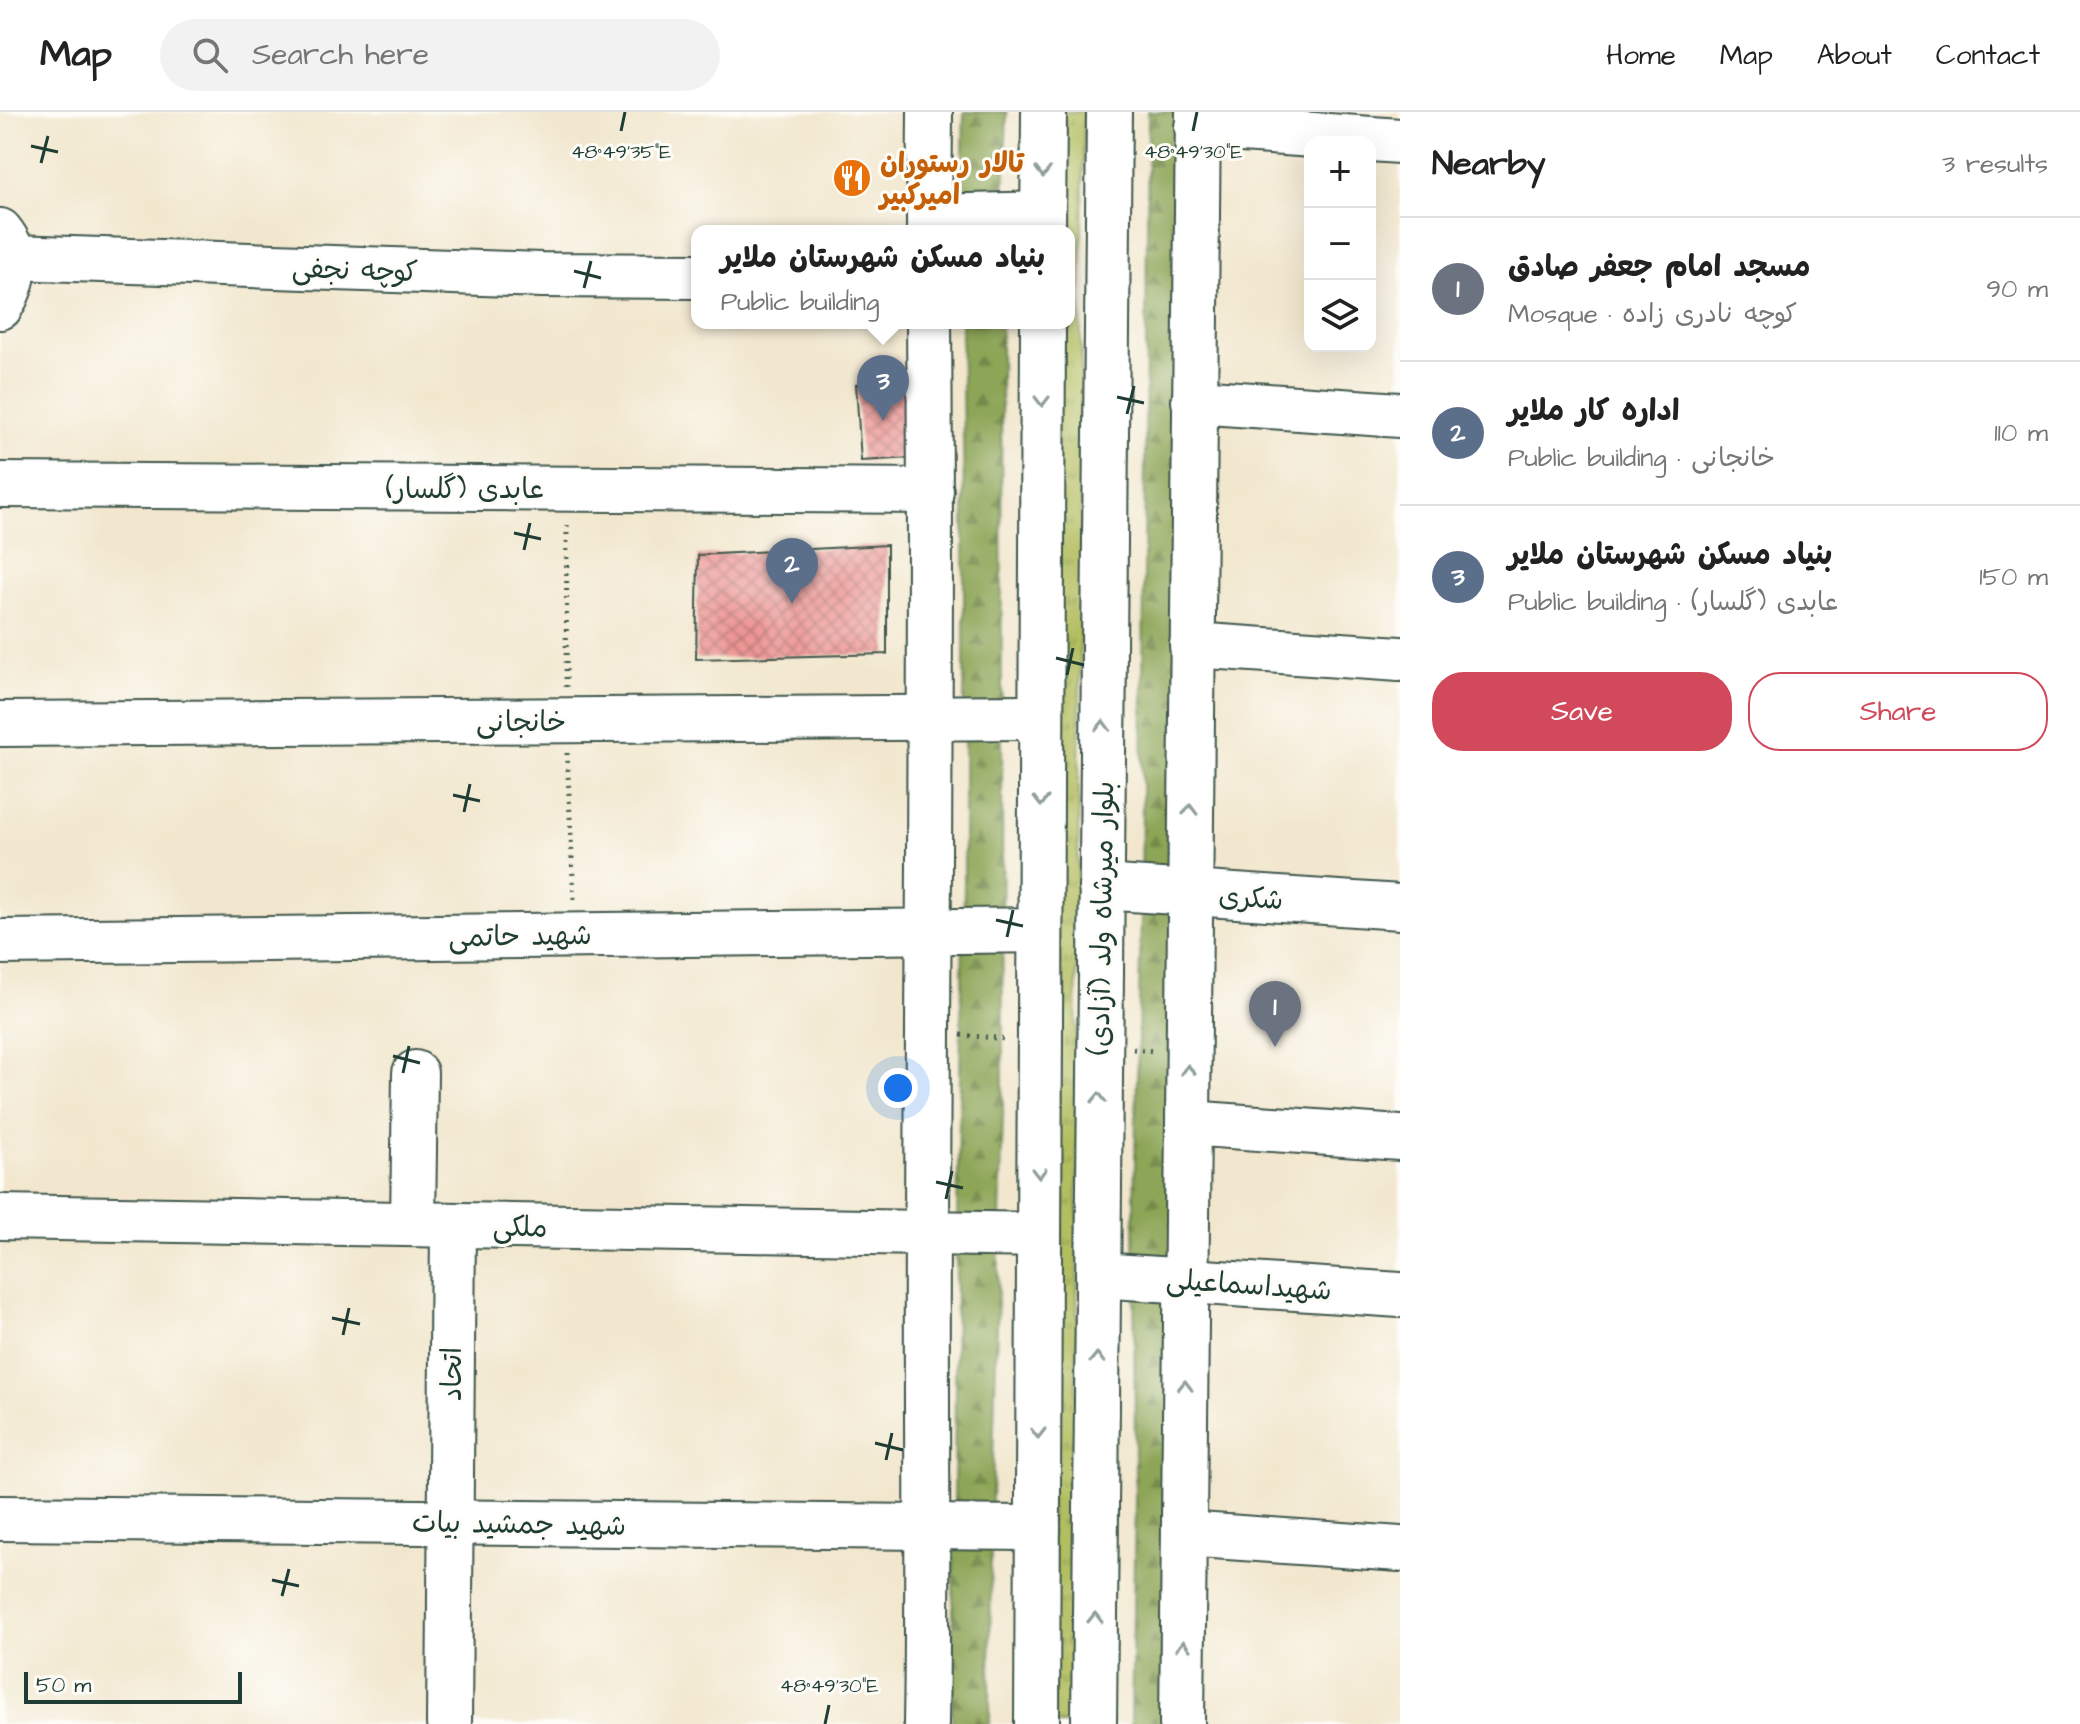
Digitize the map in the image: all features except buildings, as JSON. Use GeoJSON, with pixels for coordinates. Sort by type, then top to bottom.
{"type":"FeatureCollection","features":[{"type":"Feature","properties":{"kind":"street"},"geometry":{"type":"LineString","coordinates":[[930,112],[929,224],[1043,223],[1044,112]]}},
{"type":"Feature","properties":{"kind":"street","name":"بلوار میرشاه ولد (آزادی)"},"geometry":{"type":"LineString","coordinates":[[1094,1724],[1109,112]]}},
{"type":"Feature","properties":{"kind":"street"},"geometry":{"type":"LineString","coordinates":[[1182,1724],[1197,119],[1400,141]]}},
{"type":"Feature","properties":{"kind":"street"},"geometry":{"type":"LineString","coordinates":[[0,307],[9,293],[14,275],[6,244]]}},
{"type":"Feature","properties":{"kind":"street","name":"کوچه نجفی"},"geometry":{"type":"LineString","coordinates":[[6,244],[542,275],[691,276]]}},
{"type":"Feature","properties":{"kind":"street"},"geometry":{"type":"LineString","coordinates":[[926,1724],[929,1527],[929,329]]}},
{"type":"Feature","properties":{"kind":"street","name":"بلوار میرشاه ولد (آزادی)"},"geometry":{"type":"LineString","coordinates":[[1037,1724],[1043,329]]}},
{"type":"Feature","properties":{"kind":"street"},"geometry":{"type":"LineString","coordinates":[[1194,401],[1400,415]]}},
{"type":"Feature","properties":{"kind":"street","name":"عابدی (گلسار)"},"geometry":{"type":"LineString","coordinates":[[0,485],[931,491]]}},
{"type":"Feature","properties":{"kind":"street"},"geometry":{"type":"LineString","coordinates":[[1192,645],[1400,659]]}},
{"type":"Feature","properties":{"kind":"street","name":"خانجانی"},"geometry":{"type":"LineString","coordinates":[[0,724],[1041,717]]}},
{"type":"Feature","properties":{"kind":"street","name":"شکری"},"geometry":{"type":"LineString","coordinates":[[1101,887],[1400,907]]}},
{"type":"Feature","properties":{"kind":"street","name":"شهید حاتمی"},"geometry":{"type":"LineString","coordinates":[[0,942],[1040,930]]}},
{"type":"Feature","properties":{"kind":"street","name":"اتحاد"},"geometry":{"type":"LineString","coordinates":[[415,1073],[433,1224],[450,1522],[449,1724]]}},
{"type":"Feature","properties":{"kind":"street"},"geometry":{"type":"LineString","coordinates":[[1188,1123],[1400,1138]]}},
{"type":"Feature","properties":{"kind":"street","name":"ملکی"},"geometry":{"type":"LineString","coordinates":[[0,1217],[1039,1235]]}},
{"type":"Feature","properties":{"kind":"street","name":"شهیداسماعیلی"},"geometry":{"type":"LineString","coordinates":[[1098,1275],[1400,1295]]}},
{"type":"Feature","properties":{"kind":"street","name":"شهید جمشید بیات"},"geometry":{"type":"LineString","coordinates":[[0,1518],[1038,1528]]}},
{"type":"Feature","properties":{"kind":"street"},"geometry":{"type":"LineString","coordinates":[[1184,1534],[1400,1549]]}},
{"type":"Feature","properties":{"kind":"path"},"geometry":{"type":"LineString","coordinates":[[567,488],[566,720],[576,935]]}},
{"type":"Feature","properties":{"kind":"green space"},"geometry":{"type":"Polygon","coordinates":[[[964,112],[1007,112],[1003,225],[961,225],[964,112]]]}},
{"type":"Feature","properties":{"kind":"green space"},"geometry":{"type":"Polygon","coordinates":[[[1060,112],[1084,112],[1073,1724],[1050,1724],[1057,329],[1075,329],[1075,225],[1058,225],[1060,112]]]}},
{"type":"Feature","properties":{"kind":"green space"},"geometry":{"type":"Polygon","coordinates":[[[1148,112],[1183,112],[1172,1724],[1131,1724],[1135,1502],[1134,1201],[1141,915],[1148,112]]]}},
{"type":"Feature","properties":{"kind":"green space"},"geometry":{"type":"Polygon","coordinates":[[[961,329],[1001,329],[1003,1115],[991,1532],[990,1724],[952,1724],[956,1266],[964,886],[961,329]]]}},
{"type":"Feature","properties":{"kind":"place","name":"تالار رستوران امیرکبیر"},"geometry":{"type":"Point","coordinates":[852,178]}},
{"type":"Feature","properties":{"kind":"place","name":"بنیاد مسکن شهرستان ملایر"},"geometry":{"type":"Point","coordinates":[883,421]}},
{"type":"Feature","properties":{"kind":"place","name":"اداره کار ملایر"},"geometry":{"type":"Point","coordinates":[792,604]}},
{"type":"Feature","properties":{"kind":"place","name":"مسجد امام جعفر صادق"},"geometry":{"type":"Point","coordinates":[1275,1047]}}]}
